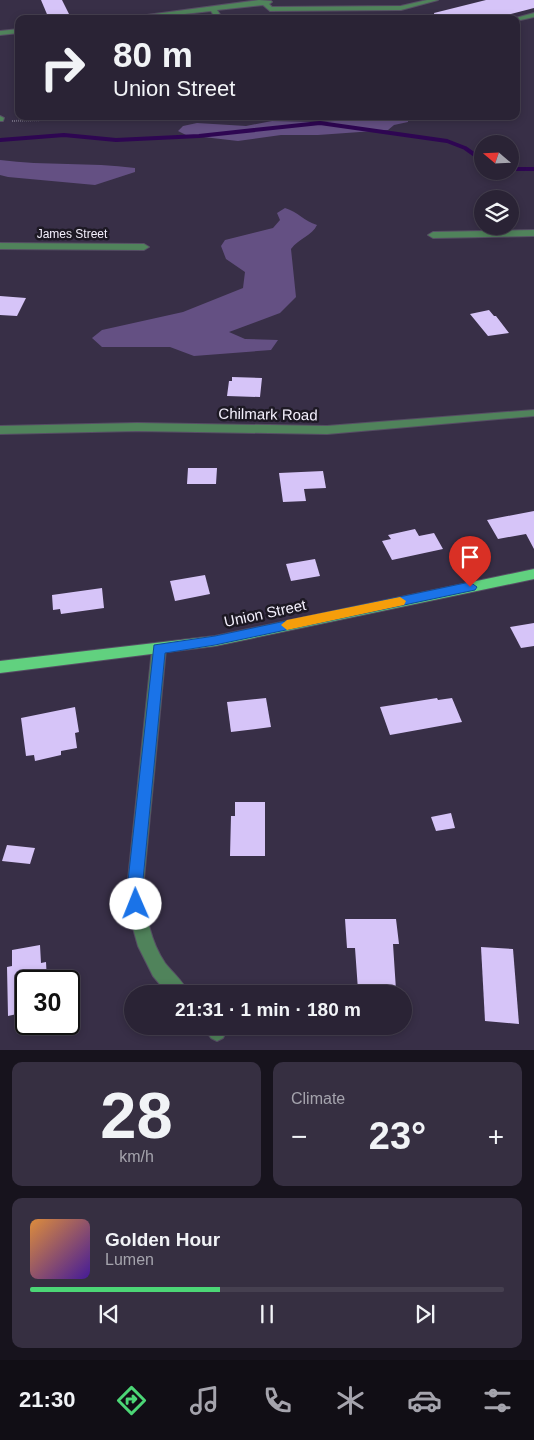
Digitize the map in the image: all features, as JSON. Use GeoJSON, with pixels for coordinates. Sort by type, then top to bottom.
{"type":"FeatureCollection","features":[{"type":"Feature","properties":{"kind":"main road","name":"Union Street"},"geometry":{"type":"LineString","coordinates":[[0,667],[215,641],[534,574]]}},
{"type":"Feature","properties":{"kind":"street"},"geometry":{"type":"LineString","coordinates":[[263,1],[270,8],[401,8],[435,0]]}},
{"type":"Feature","properties":{"kind":"street"},"geometry":{"type":"LineString","coordinates":[[153,15],[263,1],[277,1]]}},
{"type":"Feature","properties":{"kind":"street"},"geometry":{"type":"LineString","coordinates":[[212,8],[217,15]]}},
{"type":"Feature","properties":{"kind":"street"},"geometry":{"type":"LineString","coordinates":[[520,18],[534,15]]}},
{"type":"Feature","properties":{"kind":"street"},"geometry":{"type":"LineString","coordinates":[[0,33],[15,31]]}},
{"type":"Feature","properties":{"kind":"street"},"geometry":{"type":"LineString","coordinates":[[433,234],[490,235],[534,233]]}},
{"type":"Feature","properties":{"kind":"street","name":"James Street"},"geometry":{"type":"LineString","coordinates":[[0,246],[144,247]]}},
{"type":"Feature","properties":{"kind":"street","name":"Chilmark Road"},"geometry":{"type":"LineString","coordinates":[[0,430],[88,428],[336,430],[534,412]]}},
{"type":"Feature","properties":{"kind":"street"},"geometry":{"type":"LineString","coordinates":[[159,649],[135,890],[138,920],[145,945],[159,972],[171,985]]}},
{"type":"Feature","properties":{"kind":"path"},"geometry":{"type":"LineString","coordinates":[[0,118],[15,119]]}},
{"type":"Feature","properties":{"kind":"shaded area"},"geometry":{"type":"Polygon","coordinates":[[[408,120],[408,122],[394,125],[388,130],[318,135],[281,135],[238,141],[186,135],[178,131],[183,126],[197,123],[246,126],[272,121],[408,120]]]}},
{"type":"Feature","properties":{"kind":"shaded area"},"geometry":{"type":"Polygon","coordinates":[[[0,160],[118,166],[135,168],[135,172],[95,185],[0,175],[0,160]]]}},
{"type":"Feature","properties":{"kind":"shaded area"},"geometry":{"type":"Polygon","coordinates":[[[285,208],[317,225],[312,232],[291,249],[296,297],[280,313],[229,332],[245,339],[278,340],[271,350],[194,356],[170,347],[102,347],[92,338],[102,330],[183,312],[243,288],[245,272],[226,259],[221,246],[225,240],[273,228],[280,220],[277,213],[285,208]]]}},
{"type":"Feature","properties":{"kind":"building"},"geometry":{"type":"Polygon","coordinates":[[[41,0],[62,0],[70,15],[47,15],[41,0]]]}},
{"type":"Feature","properties":{"kind":"building"},"geometry":{"type":"Polygon","coordinates":[[[486,0],[534,0],[534,8],[507,15],[434,15],[434,13],[486,0]]]}},
{"type":"Feature","properties":{"kind":"building"},"geometry":{"type":"Polygon","coordinates":[[[0,296],[26,298],[17,316],[0,315],[0,296]]]}},
{"type":"Feature","properties":{"kind":"building"},"geometry":{"type":"Polygon","coordinates":[[[489,310],[509,333],[488,336],[470,314],[489,310]]]}},
{"type":"Feature","properties":{"kind":"building"},"geometry":{"type":"Polygon","coordinates":[[[232,377],[262,378],[260,397],[227,396],[229,381],[232,381],[232,377]]]}},
{"type":"Feature","properties":{"kind":"building"},"geometry":{"type":"Polygon","coordinates":[[[188,468],[217,468],[216,484],[187,484],[188,468]]]}},
{"type":"Feature","properties":{"kind":"building"},"geometry":{"type":"Polygon","coordinates":[[[323,471],[326,488],[304,489],[306,501],[283,502],[279,473],[323,471]]]}},
{"type":"Feature","properties":{"kind":"building"},"geometry":{"type":"Polygon","coordinates":[[[534,511],[534,549],[526,534],[498,539],[487,520],[534,511]]]}},
{"type":"Feature","properties":{"kind":"building"},"geometry":{"type":"Polygon","coordinates":[[[415,529],[419,536],[434,533],[443,549],[392,560],[382,541],[391,539],[388,535],[415,529]]]}},
{"type":"Feature","properties":{"kind":"building"},"geometry":{"type":"Polygon","coordinates":[[[315,559],[320,576],[291,581],[286,564],[315,559]]]}},
{"type":"Feature","properties":{"kind":"building"},"geometry":{"type":"Polygon","coordinates":[[[205,575],[210,594],[175,601],[170,581],[205,575]]]}},
{"type":"Feature","properties":{"kind":"building"},"geometry":{"type":"Polygon","coordinates":[[[102,588],[104,608],[61,614],[60,609],[53,610],[52,595],[102,588]]]}},
{"type":"Feature","properties":{"kind":"building"},"geometry":{"type":"Polygon","coordinates":[[[534,623],[534,646],[521,648],[510,627],[534,623]]]}},
{"type":"Feature","properties":{"kind":"building"},"geometry":{"type":"Polygon","coordinates":[[[266,698],[271,727],[231,732],[227,702],[266,698]]]}},
{"type":"Feature","properties":{"kind":"building"},"geometry":{"type":"Polygon","coordinates":[[[437,698],[438,700],[452,698],[462,722],[390,735],[380,707],[437,698]]]}},
{"type":"Feature","properties":{"kind":"building"},"geometry":{"type":"Polygon","coordinates":[[[75,707],[79,732],[75,733],[77,748],[61,751],[61,755],[35,761],[34,755],[26,756],[21,718],[75,707]]]}},
{"type":"Feature","properties":{"kind":"building"},"geometry":{"type":"Polygon","coordinates":[[[235,802],[265,802],[265,856],[230,856],[231,816],[235,816],[235,802]]]}},
{"type":"Feature","properties":{"kind":"building"},"geometry":{"type":"Polygon","coordinates":[[[451,813],[455,828],[436,831],[431,817],[451,813]]]}},
{"type":"Feature","properties":{"kind":"building"},"geometry":{"type":"Polygon","coordinates":[[[7,845],[35,848],[30,864],[2,861],[7,845]]]}},
{"type":"Feature","properties":{"kind":"building"},"geometry":{"type":"Polygon","coordinates":[[[345,919],[396,919],[399,944],[393,944],[396,985],[358,985],[355,948],[347,948],[345,919]]]}},
{"type":"Feature","properties":{"kind":"building"},"geometry":{"type":"Polygon","coordinates":[[[40,945],[41,963],[46,962],[46,970],[15,970],[15,1014],[8,1016],[7,967],[12,966],[12,950],[40,945]]]}},
{"type":"Feature","properties":{"kind":"building"},"geometry":{"type":"Polygon","coordinates":[[[481,947],[513,949],[519,1024],[485,1021],[481,947]]]}},
{"type":"Feature","properties":{"kind":"waterway"},"geometry":{"type":"LineString","coordinates":[[0,140],[64,135],[116,140],[199,136],[320,123],[447,141],[465,148],[474,154]]}},
{"type":"Feature","properties":{"kind":"waterway"},"geometry":{"type":"LineString","coordinates":[[519,169],[534,169]]}},
{"type":"Feature","properties":{"kind":"slow traffic"},"geometry":{"type":"LineString","coordinates":[[287,625],[400,601]]}},
{"type":"Feature","properties":{"kind":"route"},"geometry":{"type":"LineString","coordinates":[[136,904],[135,890],[159,649],[215,641],[470,587]]}}]}
